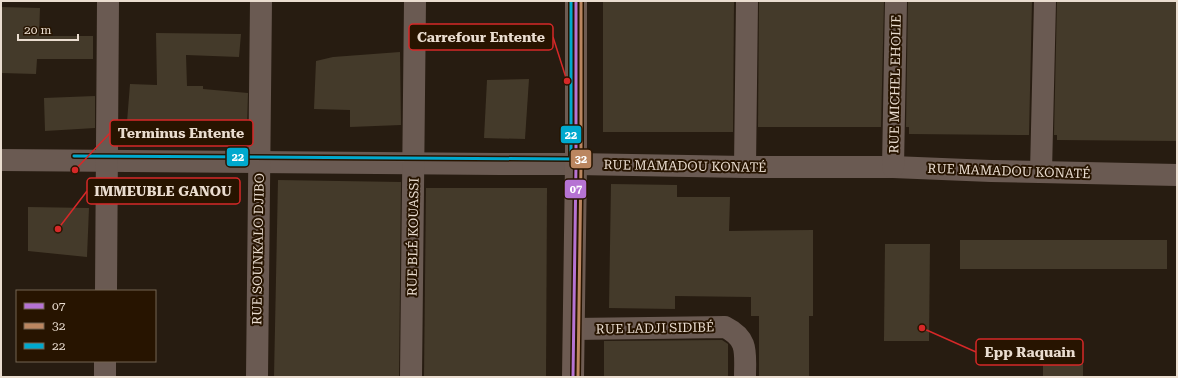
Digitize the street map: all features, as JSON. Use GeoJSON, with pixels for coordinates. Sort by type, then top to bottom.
{"type":"FeatureCollection","features":[{"type":"Feature","properties":{"kind":"street"},"geometry":{"type":"LineString","coordinates":[[106,290],[108,1]]}},
{"type":"Feature","properties":{"kind":"street","name":"RUE SOUNKALO DJIBO"},"geometry":{"type":"LineString","coordinates":[[257,377],[261,1]]}},
{"type":"Feature","properties":{"kind":"street","name":"RUE BLÉ KOUASSI"},"geometry":{"type":"LineString","coordinates":[[411,377],[415,1]]}},
{"type":"Feature","properties":{"kind":"street"},"geometry":{"type":"LineString","coordinates":[[573,377],[576,164],[576,1]]}},
{"type":"Feature","properties":{"kind":"street"},"geometry":{"type":"LineString","coordinates":[[745,167],[747,1]]}},
{"type":"Feature","properties":{"kind":"street","name":"RUE MICHEL EHOLIE"},"geometry":{"type":"LineString","coordinates":[[893,167],[896,1]]}},
{"type":"Feature","properties":{"kind":"street"},"geometry":{"type":"LineString","coordinates":[[1041,172],[1045,1]]}},
{"type":"Feature","properties":{"kind":"street","name":"RUE MAMADOU KONATÉ"},"geometry":{"type":"LineString","coordinates":[[1,160],[893,167],[991,171],[1177,175]]}},
{"type":"Feature","properties":{"kind":"street","name":"RUE LADJI SIDIBÉ"},"geometry":{"type":"LineString","coordinates":[[574,329],[724,327],[735,332],[743,342],[745,353],[745,377]]}},
{"type":"Feature","properties":{"kind":"street"},"geometry":{"type":"LineString","coordinates":[[105,362],[105,377]]}},
{"type":"Feature","properties":{"kind":"building"},"geometry":{"type":"Polygon","coordinates":[[[603,1],[734,1],[733,132],[603,132],[603,1]]]}},
{"type":"Feature","properties":{"kind":"building"},"geometry":{"type":"Polygon","coordinates":[[[759,1],[884,1],[881,127],[758,127],[759,1]]]}},
{"type":"Feature","properties":{"kind":"building"},"geometry":{"type":"Polygon","coordinates":[[[908,1],[1032,1],[1029,135],[909,134],[909,127],[906,127],[908,1]]]}},
{"type":"Feature","properties":{"kind":"building"},"geometry":{"type":"Polygon","coordinates":[[[1057,1],[1177,1],[1177,141],[1057,140],[1057,135],[1054,135],[1057,1]]]}},
{"type":"Feature","properties":{"kind":"building"},"geometry":{"type":"Polygon","coordinates":[[[1,7],[40,8],[39,36],[93,36],[93,59],[37,59],[36,74],[1,73],[1,7]]]}},
{"type":"Feature","properties":{"kind":"building"},"geometry":{"type":"Polygon","coordinates":[[[156,33],[241,34],[239,57],[186,55],[187,86],[203,86],[203,89],[248,93],[247,126],[204,122],[205,132],[190,132],[190,127],[127,122],[130,84],[157,85],[156,33]]]}},
{"type":"Feature","properties":{"kind":"building"},"geometry":{"type":"Polygon","coordinates":[[[400,52],[401,125],[350,127],[350,110],[314,109],[316,61],[333,57],[400,52]]]}},
{"type":"Feature","properties":{"kind":"building"},"geometry":{"type":"Polygon","coordinates":[[[529,79],[525,139],[484,138],[487,80],[529,79]]]}},
{"type":"Feature","properties":{"kind":"building"},"geometry":{"type":"Polygon","coordinates":[[[95,96],[95,128],[45,131],[44,98],[95,96]]]}},
{"type":"Feature","properties":{"kind":"building"},"geometry":{"type":"Polygon","coordinates":[[[278,180],[401,182],[399,377],[274,377],[278,180]]]}},
{"type":"Feature","properties":{"kind":"building"},"geometry":{"type":"Polygon","coordinates":[[[611,184],[677,185],[677,197],[730,197],[729,231],[813,230],[813,316],[809,316],[809,377],[759,377],[759,316],[751,316],[751,297],[675,296],[675,309],[609,308],[611,184]]]}},
{"type":"Feature","properties":{"kind":"building"},"geometry":{"type":"Polygon","coordinates":[[[426,188],[547,188],[546,377],[424,377],[426,188]]]}},
{"type":"Feature","properties":{"kind":"building"},"geometry":{"type":"Polygon","coordinates":[[[28,207],[89,208],[87,257],[28,251],[28,207]]]}},
{"type":"Feature","properties":{"kind":"building"},"geometry":{"type":"Polygon","coordinates":[[[960,240],[1167,240],[1167,269],[960,269],[960,240]]]}},
{"type":"Feature","properties":{"kind":"building"},"geometry":{"type":"Polygon","coordinates":[[[885,244],[930,244],[929,341],[884,341],[885,244]]]}},
{"type":"Feature","properties":{"kind":"building"},"geometry":{"type":"Polygon","coordinates":[[[722,340],[728,344],[728,377],[604,377],[604,341],[722,340]]]}},
{"type":"Feature","properties":{"kind":"building"},"geometry":{"type":"Polygon","coordinates":[[[1043,354],[1083,354],[1083,377],[1043,377],[1043,354]]]}},
{"type":"Feature","properties":{"kind":"transit line","name":"22"},"geometry":{"type":"LineString","coordinates":[[74,156],[571,159],[571,1]]}},
{"type":"Feature","properties":{"kind":"transit line","name":"07"},"geometry":{"type":"LineString","coordinates":[[573,377],[576,164],[576,1]]}},
{"type":"Feature","properties":{"kind":"transit line","name":"32"},"geometry":{"type":"LineString","coordinates":[[578,377],[581,164],[581,1]]}},
{"type":"Feature","properties":{"kind":"place","name":"Carrefour Entente"},"geometry":{"type":"Point","coordinates":[567,81]}},
{"type":"Feature","properties":{"kind":"place","name":"Terminus Entente"},"geometry":{"type":"Point","coordinates":[75,170]}},
{"type":"Feature","properties":{"kind":"place","name":"IMMEUBLE GANOU"},"geometry":{"type":"Point","coordinates":[58,229]}},
{"type":"Feature","properties":{"kind":"place","name":"Epp Raquain"},"geometry":{"type":"Point","coordinates":[922,328]}}]}
